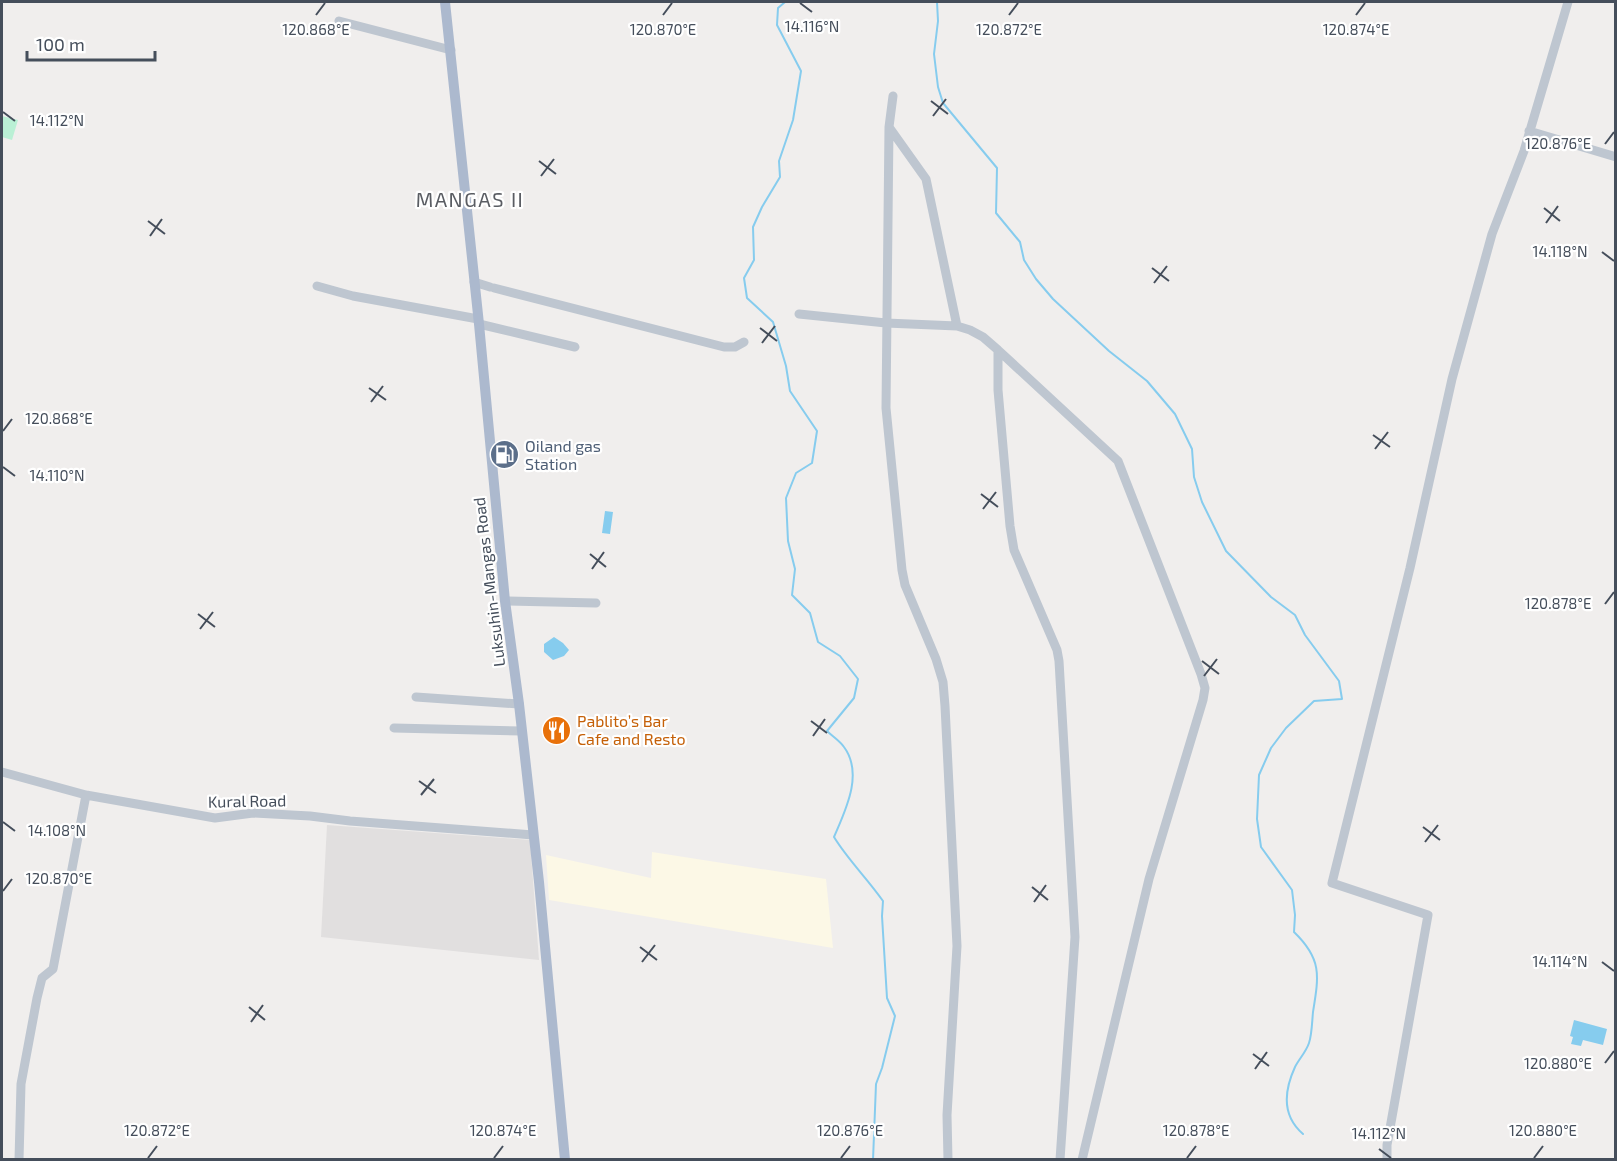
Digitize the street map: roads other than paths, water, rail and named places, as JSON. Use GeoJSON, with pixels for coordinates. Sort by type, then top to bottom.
{"type":"FeatureCollection","features":[{"type":"Feature","properties":{"kind":"main road","name":"Luksuhin-Mangas Road"},"geometry":{"type":"LineString","coordinates":[[445,2],[479,322],[505,601],[522,731],[565,1160]]}},
{"type":"Feature","properties":{"kind":"street"},"geometry":{"type":"LineString","coordinates":[[1387,1160],[1387,1145],[1428,915],[1332,883],[1410,568],[1452,379],[1492,234],[1529,132],[1568,2]]}},
{"type":"Feature","properties":{"kind":"street"},"geometry":{"type":"LineString","coordinates":[[339,21],[451,50]]}},
{"type":"Feature","properties":{"kind":"street"},"geometry":{"type":"LineString","coordinates":[[893,96],[889,127],[886,408],[904,585],[936,659],[943,682],[945,706],[957,946],[947,1115],[948,1160]]}},
{"type":"Feature","properties":{"kind":"street"},"geometry":{"type":"LineString","coordinates":[[889,127],[926,179],[957,327]]}},
{"type":"Feature","properties":{"kind":"street"},"geometry":{"type":"LineString","coordinates":[[1529,132],[1616,157]]}},
{"type":"Feature","properties":{"kind":"street"},"geometry":{"type":"LineString","coordinates":[[474,282],[724,347],[744,342]]}},
{"type":"Feature","properties":{"kind":"street"},"geometry":{"type":"LineString","coordinates":[[317,286],[353,297],[479,322],[574,347]]}},
{"type":"Feature","properties":{"kind":"street"},"geometry":{"type":"LineString","coordinates":[[799,314],[886,323],[957,327],[970,330],[983,337],[1118,461],[1202,674],[1205,688],[1149,879],[1082,1160]]}},
{"type":"Feature","properties":{"kind":"street"},"geometry":{"type":"LineString","coordinates":[[998,351],[1003,446],[1014,550],[1057,650],[1059,661],[1075,937],[1060,1160]]}},
{"type":"Feature","properties":{"kind":"street"},"geometry":{"type":"LineString","coordinates":[[505,601],[596,603]]}},
{"type":"Feature","properties":{"kind":"street"},"geometry":{"type":"LineString","coordinates":[[416,697],[519,704]]}},
{"type":"Feature","properties":{"kind":"street"},"geometry":{"type":"LineString","coordinates":[[394,728],[522,731]]}},
{"type":"Feature","properties":{"kind":"street","name":"Kural Road"},"geometry":{"type":"LineString","coordinates":[[2,772],[86,795],[215,818],[253,813],[310,816],[533,835]]}},
{"type":"Feature","properties":{"kind":"street"},"geometry":{"type":"LineString","coordinates":[[19,1160],[21,1084],[42,978],[53,969],[86,795]]}},
{"type":"Feature","properties":{"kind":"water"},"geometry":{"type":"Polygon","coordinates":[[[605,511],[613,512],[610,534],[602,533],[605,511]]]}},
{"type":"Feature","properties":{"kind":"water"},"geometry":{"type":"Polygon","coordinates":[[[554,637],[569,650],[564,656],[553,660],[544,652],[544,644],[554,637]]]}},
{"type":"Feature","properties":{"kind":"water"},"geometry":{"type":"Polygon","coordinates":[[[1574,1020],[1607,1029],[1603,1045],[1583,1040],[1581,1046],[1571,1044],[1573,1037],[1570,1036],[1574,1020]]]}},
{"type":"Feature","properties":{"kind":"waterway"},"geometry":{"type":"LineString","coordinates":[[785,2],[778,8],[777,25],[801,71],[793,120],[779,161],[780,177],[753,227],[754,260],[744,278],[747,298],[773,322],[786,366],[790,391],[817,431],[812,463],[796,473],[786,498],[788,541],[795,569],[792,595],[810,613],[818,642],[840,656],[858,679],[854,698],[827,731],[844,747],[850,758],[853,780],[851,792],[834,837],[883,901],[887,998],[895,1016],[876,1084],[873,1160]]}},
{"type":"Feature","properties":{"kind":"waterway"},"geometry":{"type":"LineString","coordinates":[[937,2],[938,21],[934,54],[938,87],[943,103],[997,168],[996,213],[1020,242],[1024,260],[1053,299],[1109,351],[1147,381],[1175,414],[1192,449],[1194,477],[1202,502],[1226,551],[1271,597],[1295,615],[1305,635],[1339,681],[1342,699],[1314,701],[1286,728],[1271,748],[1259,775],[1257,819],[1261,847],[1292,890],[1295,915],[1294,932],[1310,951],[1316,968],[1317,978],[1310,1039],[1291,1076],[1287,1094],[1291,1119],[1303,1134]]}},
{"type":"Feature","properties":{"kind":"place","name":"Oiland gas Station"},"geometry":{"type":"Point","coordinates":[504,455]}},
{"type":"Feature","properties":{"kind":"place","name":"Pablito’s Bar Cafe and Resto"},"geometry":{"type":"Point","coordinates":[556,730]}},
{"type":"Feature","properties":{"kind":"district","name":"MANGAS II"},"geometry":{"type":"Point","coordinates":[470,200]}}]}
